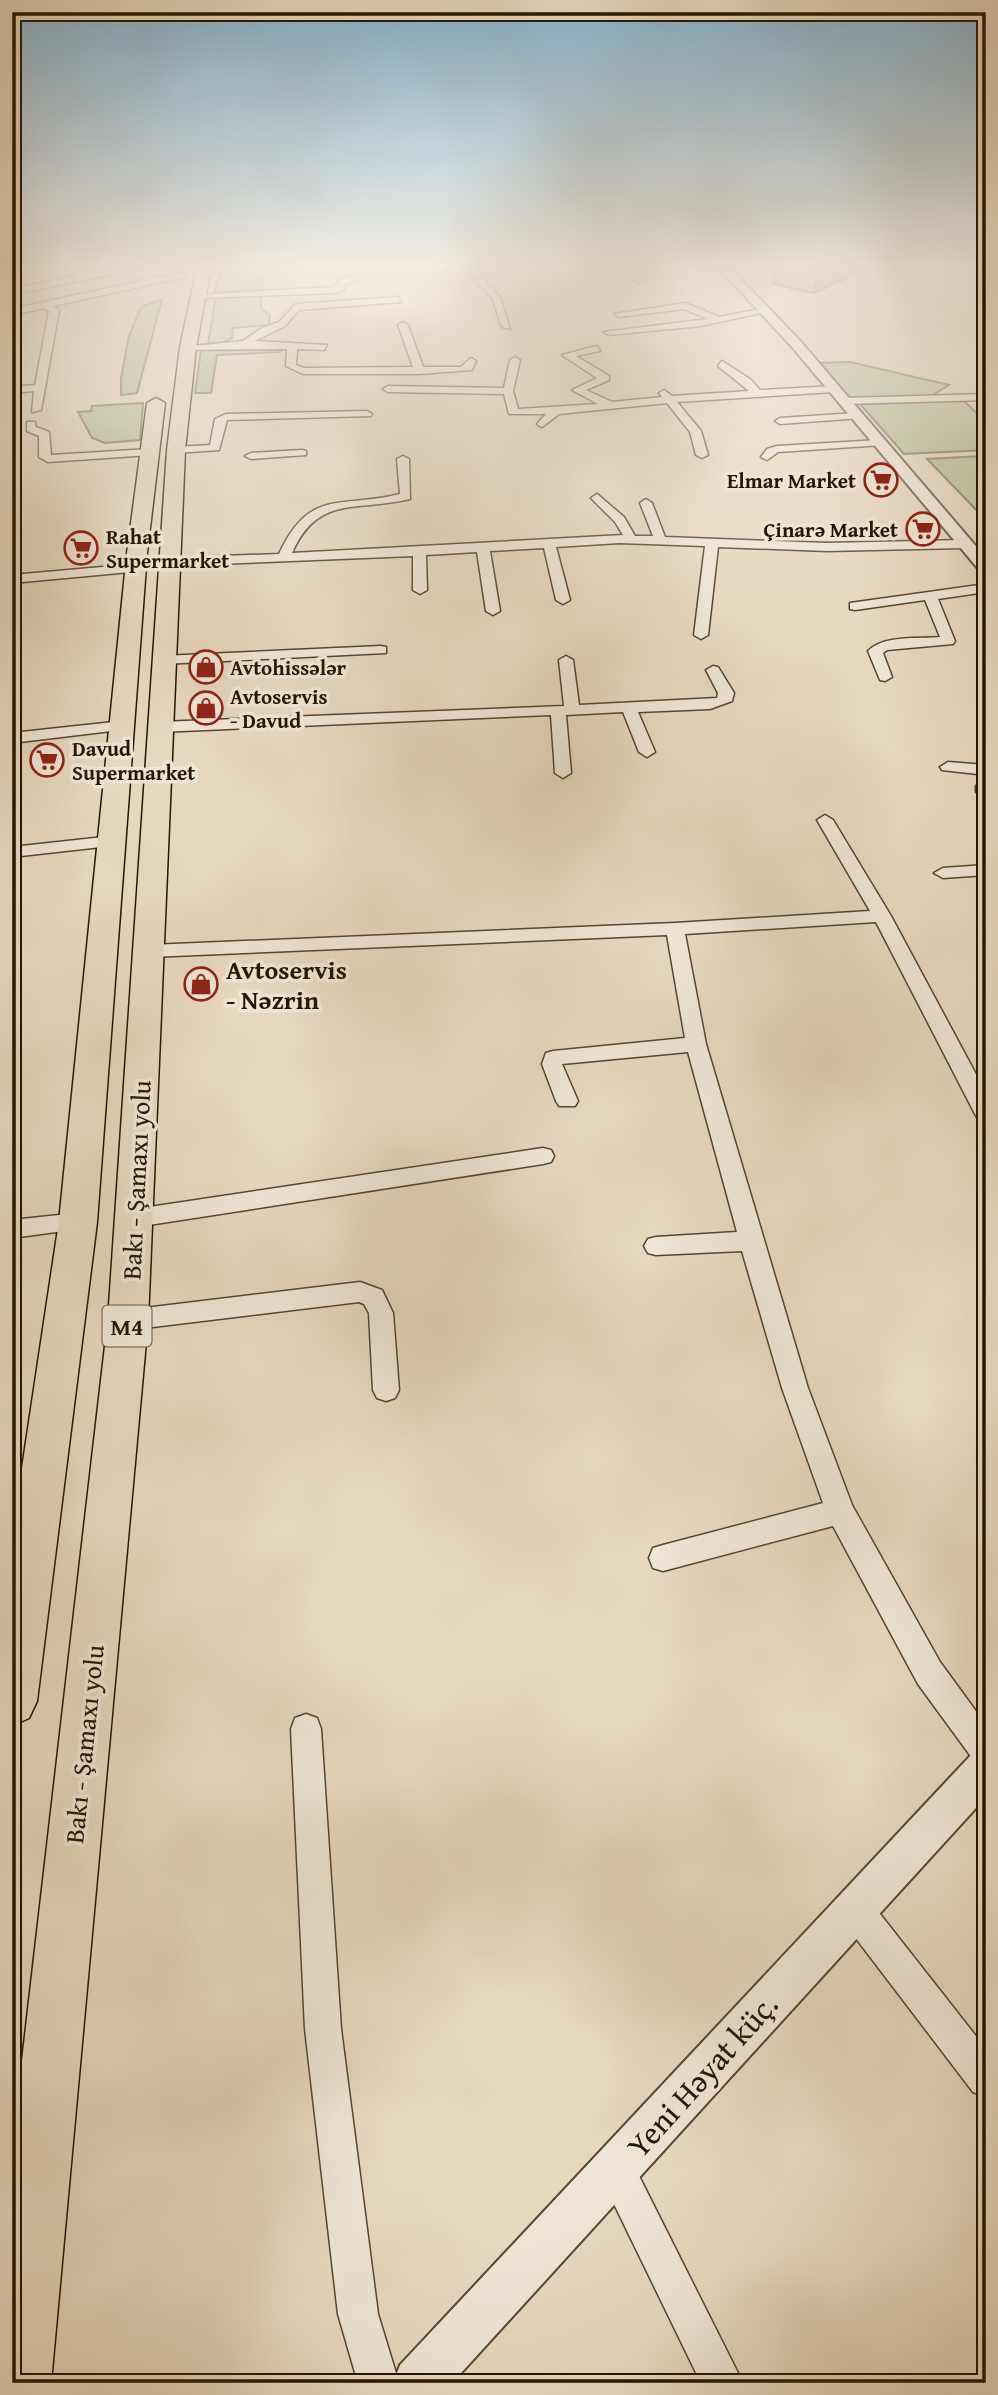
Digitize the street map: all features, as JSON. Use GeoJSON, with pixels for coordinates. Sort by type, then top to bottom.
{"type":"FeatureCollection","features":[{"type":"Feature","properties":{"kind":"highway","name":"Bakı - Şamaxı yolu"},"geometry":{"type":"LineString","coordinates":[[18,2383],[128,1320],[136,1218],[150,951],[141,727],[163,451],[165,380]]}},
{"type":"Feature","properties":{"kind":"highway","name":"Bakı - Şamaxı yolu"},"geometry":{"type":"LineString","coordinates":[[163,451],[180,380]]}},
{"type":"Feature","properties":{"kind":"highway","name":"Bakı - Şamaxı yolu"},"geometry":{"type":"LineString","coordinates":[[12,1702],[78,1222],[113,841],[141,727],[162,660],[152,565]]}},
{"type":"Feature","properties":{"kind":"street"},"geometry":{"type":"LineString","coordinates":[[36,410],[40,380]]}},
{"type":"Feature","properties":{"kind":"street"},"geometry":{"type":"LineString","coordinates":[[511,380],[508,391],[513,412],[606,410],[670,400],[834,389]]}},
{"type":"Feature","properties":{"kind":"street"},"geometry":{"type":"LineString","coordinates":[[601,380],[577,390],[606,410]]}},
{"type":"Feature","properties":{"kind":"street"},"geometry":{"type":"LineString","coordinates":[[744,380],[757,393]]}},
{"type":"Feature","properties":{"kind":"street"},"geometry":{"type":"LineString","coordinates":[[826,380],[986,568]]}},
{"type":"Feature","properties":{"kind":"street"},"geometry":{"type":"LineString","coordinates":[[657,386],[695,431],[702,455]]}},
{"type":"Feature","properties":{"kind":"street"},"geometry":{"type":"LineString","coordinates":[[12,390],[38,388]]}},
{"type":"Feature","properties":{"kind":"street"},"geometry":{"type":"LineString","coordinates":[[388,389],[508,391]]}},
{"type":"Feature","properties":{"kind":"street"},"geometry":{"type":"LineString","coordinates":[[845,401],[986,397]]}},
{"type":"Feature","properties":{"kind":"street"},"geometry":{"type":"LineString","coordinates":[[542,424],[556,411]]}},
{"type":"Feature","properties":{"kind":"street"},"geometry":{"type":"LineString","coordinates":[[215,448],[220,419],[226,417],[367,415]]}},
{"type":"Feature","properties":{"kind":"street"},"geometry":{"type":"LineString","coordinates":[[780,421],[857,416]]}},
{"type":"Feature","properties":{"kind":"street"},"geometry":{"type":"LineString","coordinates":[[31,424],[31,429],[45,434],[45,457],[48,459],[215,448],[247,455],[302,453]]}},
{"type":"Feature","properties":{"kind":"street"},"geometry":{"type":"LineString","coordinates":[[23,439],[46,437]]}},
{"type":"Feature","properties":{"kind":"street"},"geometry":{"type":"LineString","coordinates":[[766,457],[777,449],[879,443]]}},
{"type":"Feature","properties":{"kind":"street"},"geometry":{"type":"LineString","coordinates":[[283,558],[295,533],[320,508],[406,496],[403,459]]}},
{"type":"Feature","properties":{"kind":"street"},"geometry":{"type":"LineString","coordinates":[[597,498],[620,520],[631,539]]}},
{"type":"Feature","properties":{"kind":"street"},"geometry":{"type":"LineString","coordinates":[[646,503],[661,542]]}},
{"type":"Feature","properties":{"kind":"street"},"geometry":{"type":"LineString","coordinates":[[12,579],[152,565],[631,539],[712,545],[967,547],[986,550]]}},
{"type":"Feature","properties":{"kind":"street"},"geometry":{"type":"LineString","coordinates":[[549,544],[563,600]]}},
{"type":"Feature","properties":{"kind":"street"},"geometry":{"type":"LineString","coordinates":[[702,635],[712,545]]}},
{"type":"Feature","properties":{"kind":"street"},"geometry":{"type":"LineString","coordinates":[[483,548],[494,611]]}},
{"type":"Feature","properties":{"kind":"street"},"geometry":{"type":"LineString","coordinates":[[419,552],[420,590]]}},
{"type":"Feature","properties":{"kind":"street"},"geometry":{"type":"LineString","coordinates":[[855,606],[986,588]]}},
{"type":"Feature","properties":{"kind":"street"},"geometry":{"type":"LineString","coordinates":[[885,677],[875,651],[884,646],[948,641],[930,595]]}},
{"type":"Feature","properties":{"kind":"street"},"geometry":{"type":"LineString","coordinates":[[162,660],[381,650]]}},
{"type":"Feature","properties":{"kind":"street"},"geometry":{"type":"LineString","coordinates":[[563,773],[566,660]]}},
{"type":"Feature","properties":{"kind":"street"},"geometry":{"type":"LineString","coordinates":[[12,738],[141,727],[629,709],[724,701],[726,693],[713,670]]}},
{"type":"Feature","properties":{"kind":"street"},"geometry":{"type":"LineString","coordinates":[[629,709],[647,752]]}},
{"type":"Feature","properties":{"kind":"street"},"geometry":{"type":"LineString","coordinates":[[948,767],[986,770]]}},
{"type":"Feature","properties":{"kind":"street"},"geometry":{"type":"LineString","coordinates":[[825,820],[881,916],[986,1114]]}},
{"type":"Feature","properties":{"kind":"street"},"geometry":{"type":"LineString","coordinates":[[12,852],[113,841]]}},
{"type":"Feature","properties":{"kind":"street"},"geometry":{"type":"LineString","coordinates":[[943,873],[986,870]]}},
{"type":"Feature","properties":{"kind":"street"},"geometry":{"type":"LineString","coordinates":[[150,951],[675,929],[881,916]]}},
{"type":"Feature","properties":{"kind":"street"},"geometry":{"type":"LineString","coordinates":[[675,929],[696,1044],[751,1241],[795,1388],[840,1511],[929,1673],[986,1751]]}},
{"type":"Feature","properties":{"kind":"street"},"geometry":{"type":"LineString","coordinates":[[567,1101],[552,1065],[553,1058],[696,1044]]}},
{"type":"Feature","properties":{"kind":"street"},"geometry":{"type":"LineString","coordinates":[[136,1218],[543,1156]]}},
{"type":"Feature","properties":{"kind":"street"},"geometry":{"type":"LineString","coordinates":[[12,1228],[78,1222]]}},
{"type":"Feature","properties":{"kind":"street"},"geometry":{"type":"LineString","coordinates":[[656,1246],[751,1241]]}},
{"type":"Feature","properties":{"kind":"street"},"geometry":{"type":"LineString","coordinates":[[128,1320],[359,1292],[373,1297],[381,1313],[386,1390]]}},
{"type":"Feature","properties":{"kind":"street"},"geometry":{"type":"LineString","coordinates":[[663,1558],[840,1511]]}},
{"type":"Feature","properties":{"kind":"street"},"geometry":{"type":"LineString","coordinates":[[306,1729],[323,2029],[358,2314],[379,2383]]}},
{"type":"Feature","properties":{"kind":"street","name":"Yeni Həyat küç."},"geometry":{"type":"LineString","coordinates":[[418,2383],[986,1768]]}},
{"type":"Feature","properties":{"kind":"street"},"geometry":{"type":"LineString","coordinates":[[854,1908],[986,2079]]}},
{"type":"Feature","properties":{"kind":"street"},"geometry":{"type":"LineString","coordinates":[[616,2169],[723,2383]]}},
{"type":"Feature","properties":{"kind":"green space"},"geometry":{"type":"Polygon","coordinates":[[[121,380],[141,380],[137,393],[121,395],[121,380]]]}},
{"type":"Feature","properties":{"kind":"green space"},"geometry":{"type":"Polygon","coordinates":[[[197,380],[213,380],[211,393],[195,393],[197,380]]]}},
{"type":"Feature","properties":{"kind":"green space"},"geometry":{"type":"Polygon","coordinates":[[[833,380],[926,380],[949,385],[931,396],[851,400],[833,380]]]}},
{"type":"Feature","properties":{"kind":"green space"},"geometry":{"type":"Polygon","coordinates":[[[963,400],[986,422],[986,450],[904,454],[860,404],[963,400]]]}},
{"type":"Feature","properties":{"kind":"green space"},"geometry":{"type":"Polygon","coordinates":[[[143,403],[140,440],[105,443],[92,438],[78,412],[91,411],[92,406],[143,403]]]}},
{"type":"Feature","properties":{"kind":"green space"},"geometry":{"type":"Polygon","coordinates":[[[986,458],[986,520],[927,459],[986,458]]]}},
{"type":"Feature","properties":{"kind":"place","name":"Elmar Market"},"geometry":{"type":"Point","coordinates":[881,480]}},
{"type":"Feature","properties":{"kind":"place","name":"Çinarə Market"},"geometry":{"type":"Point","coordinates":[923,529]}},
{"type":"Feature","properties":{"kind":"place","name":"Rahat Supermarket"},"geometry":{"type":"Point","coordinates":[81,548]}},
{"type":"Feature","properties":{"kind":"place","name":"Avtohissələr"},"geometry":{"type":"Point","coordinates":[206,667]}},
{"type":"Feature","properties":{"kind":"place","name":"Avtoservis - Davud"},"geometry":{"type":"Point","coordinates":[206,708]}},
{"type":"Feature","properties":{"kind":"place","name":"Davud Supermarket"},"geometry":{"type":"Point","coordinates":[47,760]}},
{"type":"Feature","properties":{"kind":"place","name":"Avtoservis - Nəzrin"},"geometry":{"type":"Point","coordinates":[201,984]}}]}
